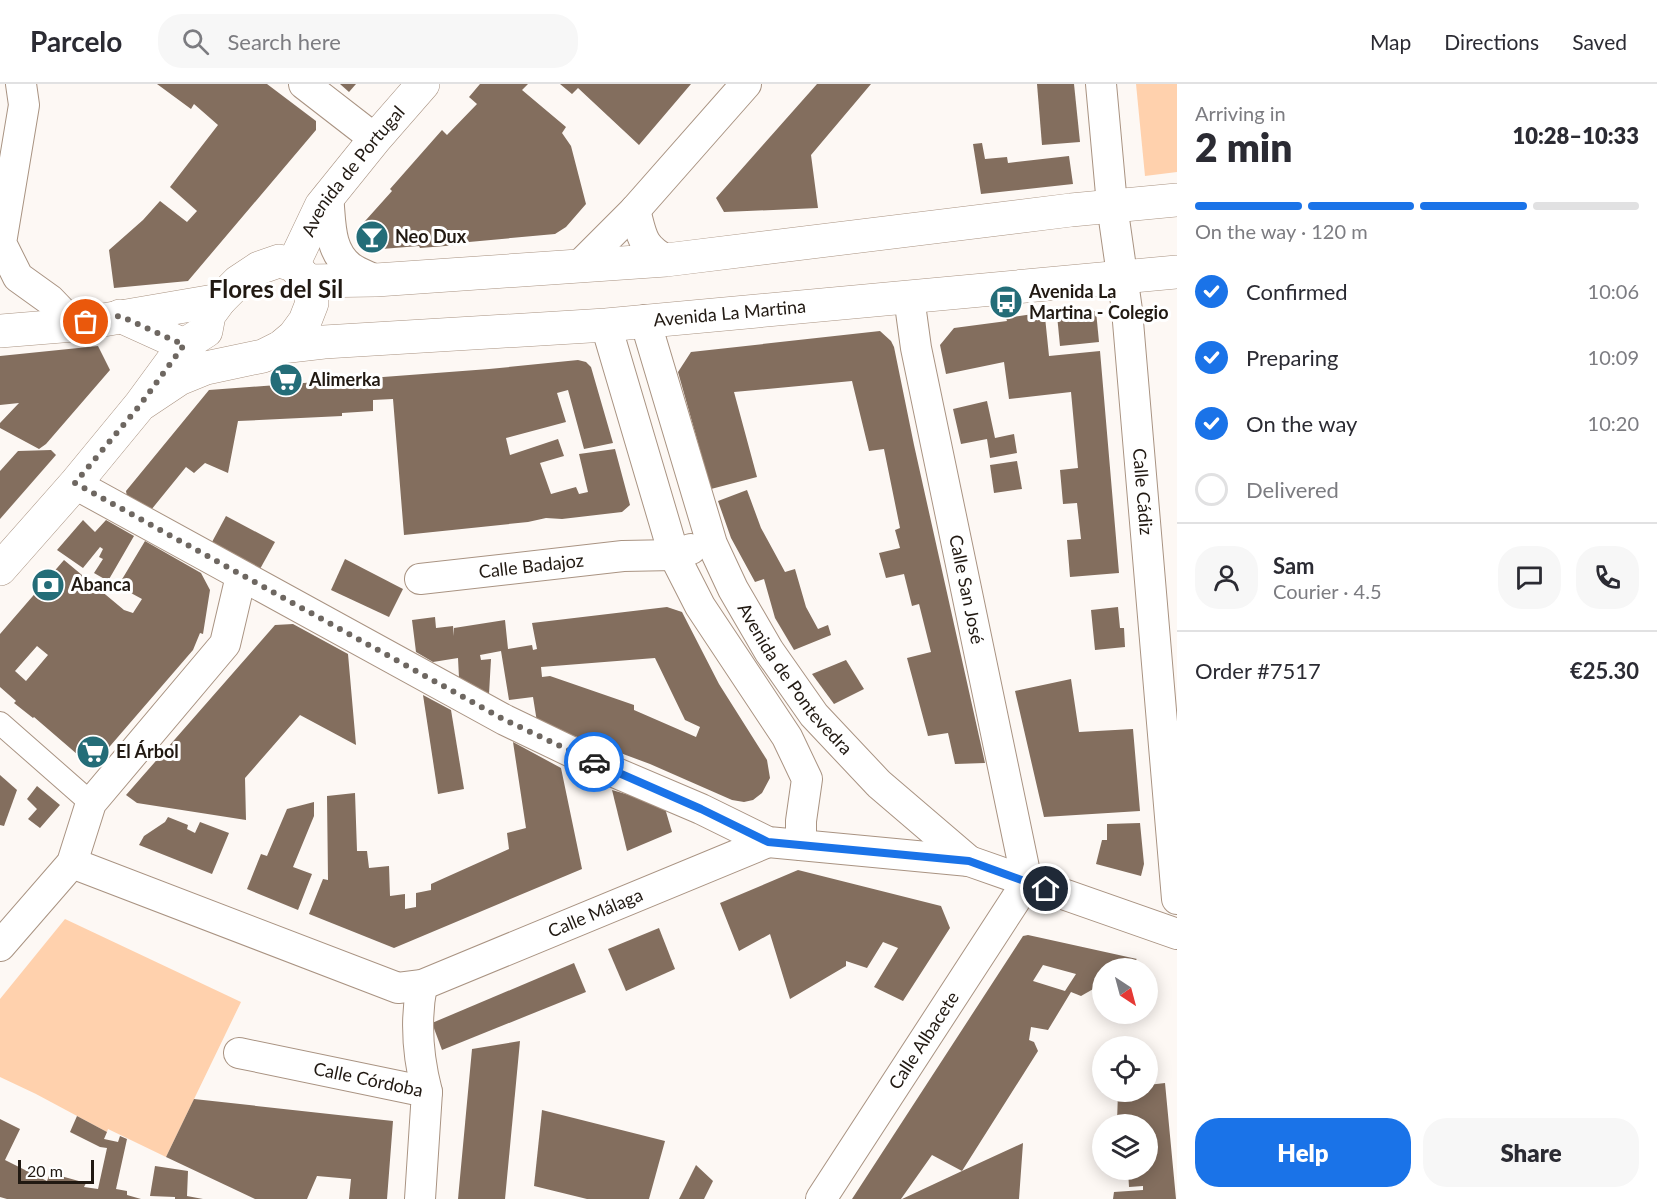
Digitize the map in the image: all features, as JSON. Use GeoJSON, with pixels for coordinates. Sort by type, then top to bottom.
{"type":"FeatureCollection","features":[{"type":"Feature","properties":{"kind":"street"},"geometry":{"type":"LineString","coordinates":[[21,84],[24,105],[1,243],[18,277],[50,300],[74,325]]}},
{"type":"Feature","properties":{"kind":"street"},"geometry":{"type":"LineString","coordinates":[[304,84],[375,139]]}},
{"type":"Feature","properties":{"kind":"street","name":"Avenida de Portugal"},"geometry":{"type":"LineString","coordinates":[[301,273],[321,206],[423,84]]}},
{"type":"Feature","properties":{"kind":"street"},"geometry":{"type":"LineString","coordinates":[[580,265],[634,210],[746,84]]}},
{"type":"Feature","properties":{"kind":"street","name":"Calle Cádiz"},"geometry":{"type":"LineString","coordinates":[[1101,84],[1112,205],[1127,310],[1177,899]]}},
{"type":"Feature","properties":{"kind":"street"},"geometry":{"type":"LineString","coordinates":[[328,196],[331,236],[339,256],[351,268],[376,280]]}},
{"type":"Feature","properties":{"kind":"street"},"geometry":{"type":"LineString","coordinates":[[0,569],[75,483],[195,338],[220,300],[238,282],[260,268],[279,261],[301,273],[376,280],[666,260],[1112,205],[1177,200]]}},
{"type":"Feature","properties":{"kind":"street"},"geometry":{"type":"LineString","coordinates":[[634,210],[642,237],[650,251],[666,260]]}},
{"type":"Feature","properties":{"kind":"street","name":"Avenida La Martina"},"geometry":{"type":"LineString","coordinates":[[281,347],[335,341],[606,325],[1177,272]]}},
{"type":"Feature","properties":{"kind":"street"},"geometry":{"type":"LineString","coordinates":[[140,405],[179,379],[206,368],[263,356],[281,347],[294,336],[305,321],[312,303],[301,273]]}},
{"type":"Feature","properties":{"kind":"street","name":"Calle San José"},"geometry":{"type":"LineString","coordinates":[[909,297],[916,348],[1027,882]]}},
{"type":"Feature","properties":{"kind":"street"},"geometry":{"type":"LineString","coordinates":[[0,331],[74,325],[220,300]]}},
{"type":"Feature","properties":{"kind":"street"},"geometry":{"type":"LineString","coordinates":[[120,316],[195,338],[226,355],[245,360]]}},
{"type":"Feature","properties":{"kind":"street","name":"Avenida de Pontevedra"},"geometry":{"type":"LineString","coordinates":[[645,320],[711,544],[733,589],[769,651],[814,715],[879,784],[969,861]]}},
{"type":"Feature","properties":{"kind":"street","name":"Avenida de Pontevedra"},"geometry":{"type":"LineString","coordinates":[[606,325],[674,555],[700,606],[787,737],[807,779]]}},
{"type":"Feature","properties":{"kind":"street"},"geometry":{"type":"LineString","coordinates":[[75,483],[505,720],[768,842],[807,779]]}},
{"type":"Feature","properties":{"kind":"street"},"geometry":{"type":"LineString","coordinates":[[643,555],[656,542],[664,525]]}},
{"type":"Feature","properties":{"kind":"street"},"geometry":{"type":"LineString","coordinates":[[674,555],[711,544]]}},
{"type":"Feature","properties":{"kind":"street","name":"Calle Badajoz"},"geometry":{"type":"LineString","coordinates":[[420,579],[643,555],[674,555]]}},
{"type":"Feature","properties":{"kind":"street"},"geometry":{"type":"LineString","coordinates":[[0,946],[72,863],[91,803],[225,644],[241,576]]}},
{"type":"Feature","properties":{"kind":"street"},"geometry":{"type":"LineString","coordinates":[[0,723],[91,803]]}},
{"type":"Feature","properties":{"kind":"street"},"geometry":{"type":"LineString","coordinates":[[801,845],[801,821],[807,779]]}},
{"type":"Feature","properties":{"kind":"street"},"geometry":{"type":"LineString","coordinates":[[882,853],[898,838],[903,824],[898,800]]}},
{"type":"Feature","properties":{"kind":"street","name":"Avenida de Pontevedra"},"geometry":{"type":"LineString","coordinates":[[768,842],[969,861],[1177,934]]}},
{"type":"Feature","properties":{"kind":"street","name":"Calle Málaga"},"geometry":{"type":"LineString","coordinates":[[410,986],[768,842]]}},
{"type":"Feature","properties":{"kind":"street"},"geometry":{"type":"LineString","coordinates":[[72,863],[410,986],[403,1015],[417,1090]]}},
{"type":"Feature","properties":{"kind":"street","name":"Calle Albacete"},"geometry":{"type":"LineString","coordinates":[[821,1199],[1027,882]]}},
{"type":"Feature","properties":{"kind":"street","name":"Calle Córdoba"},"geometry":{"type":"LineString","coordinates":[[240,1053],[417,1090],[420,1199]]}},
{"type":"Feature","properties":{"kind":"shaded area"},"geometry":{"type":"Polygon","coordinates":[[[1136,84],[1177,84],[1177,172],[1145,176],[1136,84]]]}},
{"type":"Feature","properties":{"kind":"shaded area"},"geometry":{"type":"Polygon","coordinates":[[[65,919],[241,1002],[166,1157],[108,1129],[107,1132],[0,1077],[0,999],[65,919]]]}},
{"type":"Feature","properties":{"kind":"building"},"geometry":{"type":"Polygon","coordinates":[[[157,84],[267,84],[316,121],[316,130],[188,281],[114,288],[109,250],[143,220],[160,201],[187,222],[197,211],[170,187],[218,125],[194,104],[191,109],[157,84]]]}},
{"type":"Feature","properties":{"kind":"building"},"geometry":{"type":"Polygon","coordinates":[[[340,84],[356,84],[349,92],[340,84]]]}},
{"type":"Feature","properties":{"kind":"building"},"geometry":{"type":"Polygon","coordinates":[[[480,84],[528,84],[522,90],[566,127],[562,133],[571,146],[586,204],[566,227],[555,234],[458,243],[458,245],[369,250],[357,230],[442,130],[447,135],[477,104],[469,97],[480,84]]]}},
{"type":"Feature","properties":{"kind":"building"},"geometry":{"type":"Polygon","coordinates":[[[560,84],[691,84],[639,145],[578,88],[572,94],[560,84]]]}},
{"type":"Feature","properties":{"kind":"building"},"geometry":{"type":"Polygon","coordinates":[[[817,84],[871,84],[811,155],[818,208],[724,212],[716,198],[817,84]]]}},
{"type":"Feature","properties":{"kind":"building"},"geometry":{"type":"Polygon","coordinates":[[[1037,84],[1074,84],[1080,142],[1042,145],[1037,84]]]}},
{"type":"Feature","properties":{"kind":"building"},"geometry":{"type":"Polygon","coordinates":[[[982,143],[985,159],[1007,157],[1008,163],[1069,156],[1073,184],[981,194],[973,144],[982,143]]]}},
{"type":"Feature","properties":{"kind":"building"},"geometry":{"type":"Polygon","coordinates":[[[1096,311],[1099,342],[1060,346],[1057,315],[1096,311]]]}},
{"type":"Feature","properties":{"kind":"building"},"geometry":{"type":"Polygon","coordinates":[[[1033,314],[1033,318],[1045,317],[1049,356],[1100,351],[1119,573],[1070,577],[1067,540],[1081,539],[1077,503],[1063,504],[1060,470],[1078,468],[1071,392],[1009,399],[1004,362],[946,374],[940,345],[954,328],[1007,321],[1006,318],[1033,314]]]}},
{"type":"Feature","properties":{"kind":"building"},"geometry":{"type":"Polygon","coordinates":[[[880,331],[894,347],[985,763],[955,764],[948,733],[928,736],[907,658],[931,652],[919,604],[912,606],[904,574],[886,578],[879,553],[900,548],[895,530],[900,528],[884,449],[869,451],[852,381],[734,392],[757,477],[711,489],[678,372],[691,352],[880,331]]]}},
{"type":"Feature","properties":{"kind":"building"},"geometry":{"type":"Polygon","coordinates":[[[98,346],[110,370],[46,444],[39,449],[0,428],[0,423],[19,403],[0,405],[0,356],[98,346]]]}},
{"type":"Feature","properties":{"kind":"building"},"geometry":{"type":"Polygon","coordinates":[[[578,360],[586,362],[591,367],[613,443],[584,449],[568,390],[557,393],[566,422],[506,438],[510,455],[558,439],[564,456],[540,463],[551,494],[576,487],[579,494],[588,492],[579,454],[615,449],[630,505],[622,512],[562,519],[546,518],[528,522],[404,535],[393,399],[373,400],[373,411],[342,413],[342,416],[238,421],[228,473],[205,463],[194,473],[186,467],[151,510],[127,497],[126,491],[209,390],[578,360]]]}},
{"type":"Feature","properties":{"kind":"building"},"geometry":{"type":"Polygon","coordinates":[[[987,401],[995,438],[1014,434],[1017,453],[990,458],[987,439],[961,444],[953,409],[987,401]]]}},
{"type":"Feature","properties":{"kind":"building"},"geometry":{"type":"Polygon","coordinates":[[[51,450],[56,455],[0,519],[0,471],[18,451],[51,450]]]}},
{"type":"Feature","properties":{"kind":"building"},"geometry":{"type":"Polygon","coordinates":[[[1017,461],[1022,489],[994,493],[990,465],[1017,461]]]}},
{"type":"Feature","properties":{"kind":"building"},"geometry":{"type":"Polygon","coordinates":[[[747,490],[761,528],[785,572],[795,569],[806,607],[818,629],[828,625],[831,635],[794,650],[775,618],[764,579],[755,582],[731,538],[718,501],[747,490]]]}},
{"type":"Feature","properties":{"kind":"building"},"geometry":{"type":"Polygon","coordinates":[[[226,516],[275,542],[260,569],[212,542],[226,516]]]}},
{"type":"Feature","properties":{"kind":"building"},"geometry":{"type":"Polygon","coordinates":[[[83,520],[95,532],[106,520],[134,536],[108,581],[94,573],[103,559],[99,557],[103,549],[100,547],[83,568],[57,550],[83,520]]]}},
{"type":"Feature","properties":{"kind":"building"},"geometry":{"type":"Polygon","coordinates":[[[145,541],[201,573],[210,590],[203,634],[200,633],[193,650],[92,767],[34,717],[14,703],[16,701],[0,687],[0,634],[64,560],[124,610],[133,613],[142,599],[118,586],[145,541]],[[37,646],[15,671],[26,681],[48,655],[37,646]]]}},
{"type":"Feature","properties":{"kind":"building"},"geometry":{"type":"Polygon","coordinates":[[[345,559],[403,589],[389,617],[331,590],[345,559]]]}},
{"type":"Feature","properties":{"kind":"building"},"geometry":{"type":"Polygon","coordinates":[[[667,607],[682,612],[719,684],[767,760],[770,778],[762,793],[753,800],[744,802],[732,800],[650,764],[537,722],[533,697],[509,700],[501,651],[480,655],[481,660],[491,659],[489,694],[459,678],[458,658],[433,662],[416,652],[412,620],[435,617],[436,628],[453,626],[454,636],[454,628],[505,620],[508,649],[532,645],[533,650],[537,649],[532,623],[667,607]],[[655,658],[541,667],[542,677],[550,676],[634,705],[634,710],[696,737],[700,727],[685,720],[655,658]]]}},
{"type":"Feature","properties":{"kind":"building"},"geometry":{"type":"Polygon","coordinates":[[[1118,607],[1120,628],[1124,628],[1125,647],[1095,650],[1091,610],[1118,607]]]}},
{"type":"Feature","properties":{"kind":"building"},"geometry":{"type":"Polygon","coordinates":[[[293,624],[348,654],[356,745],[300,715],[245,778],[246,820],[137,803],[126,795],[275,625],[293,624]]]}},
{"type":"Feature","properties":{"kind":"building"},"geometry":{"type":"Polygon","coordinates":[[[846,660],[864,689],[834,704],[812,674],[846,660]]]}},
{"type":"Feature","properties":{"kind":"building"},"geometry":{"type":"Polygon","coordinates":[[[1071,679],[1079,732],[1133,729],[1140,811],[1044,817],[1015,691],[1071,679]]]}},
{"type":"Feature","properties":{"kind":"building"},"geometry":{"type":"Polygon","coordinates":[[[423,695],[451,710],[464,789],[438,794],[423,695]]]}},
{"type":"Feature","properties":{"kind":"building"},"geometry":{"type":"Polygon","coordinates":[[[513,742],[561,768],[582,869],[394,948],[309,914],[323,879],[328,880],[327,796],[355,793],[357,851],[367,851],[369,868],[389,866],[390,896],[405,894],[405,909],[416,907],[416,893],[431,890],[431,884],[509,849],[507,833],[526,828],[513,742]]]}},
{"type":"Feature","properties":{"kind":"building"},"geometry":{"type":"Polygon","coordinates":[[[0,775],[17,790],[4,826],[0,825],[0,775]]]}},
{"type":"Feature","properties":{"kind":"building"},"geometry":{"type":"Polygon","coordinates":[[[37,786],[60,805],[40,828],[28,819],[37,809],[27,799],[37,786]]]}},
{"type":"Feature","properties":{"kind":"building"},"geometry":{"type":"Polygon","coordinates":[[[612,790],[664,805],[672,832],[627,851],[612,790]]]}},
{"type":"Feature","properties":{"kind":"building"},"geometry":{"type":"Polygon","coordinates":[[[314,802],[314,816],[293,867],[312,874],[298,910],[247,889],[261,854],[267,856],[287,809],[314,802]]]}},
{"type":"Feature","properties":{"kind":"building"},"geometry":{"type":"Polygon","coordinates":[[[168,817],[188,825],[187,829],[195,833],[200,822],[229,833],[212,874],[139,845],[144,836],[165,822],[168,817]]]}},
{"type":"Feature","properties":{"kind":"building"},"geometry":{"type":"Polygon","coordinates":[[[1140,823],[1144,864],[1141,876],[1096,864],[1102,840],[1107,840],[1107,824],[1140,823]]]}},
{"type":"Feature","properties":{"kind":"building"},"geometry":{"type":"Polygon","coordinates":[[[798,870],[941,906],[950,928],[903,1001],[874,987],[898,948],[883,942],[867,968],[846,961],[846,966],[790,999],[770,934],[739,951],[720,903],[798,870]]]}},
{"type":"Feature","properties":{"kind":"building"},"geometry":{"type":"Polygon","coordinates":[[[659,928],[675,969],[626,991],[608,949],[659,928]]]}},
{"type":"Feature","properties":{"kind":"building"},"geometry":{"type":"Polygon","coordinates":[[[1028,935],[1132,958],[1092,958],[1092,990],[1081,996],[1071,992],[1048,1030],[1031,1027],[1029,1040],[1034,1042],[1038,1051],[962,1171],[932,1155],[901,1199],[852,1199],[1023,936],[1028,935]],[[1043,965],[1033,981],[1065,991],[1076,974],[1043,965]]]}},
{"type":"Feature","properties":{"kind":"building"},"geometry":{"type":"Polygon","coordinates":[[[574,963],[586,992],[442,1050],[432,1023],[574,963]]]}},
{"type":"Feature","properties":{"kind":"building"},"geometry":{"type":"Polygon","coordinates":[[[520,1041],[505,1199],[458,1199],[472,1049],[520,1041]]]}},
{"type":"Feature","properties":{"kind":"building"},"geometry":{"type":"Polygon","coordinates":[[[1165,1083],[1176,1199],[1113,1199],[1114,1192],[1143,1190],[1143,1186],[1129,1187],[1129,1180],[1158,1180],[1158,1114],[1117,1114],[1118,1102],[1158,1102],[1158,1084],[1165,1083]]]}},
{"type":"Feature","properties":{"kind":"building"},"geometry":{"type":"Polygon","coordinates":[[[194,1099],[393,1121],[387,1199],[349,1199],[351,1179],[317,1176],[307,1199],[255,1199],[166,1157],[194,1099]]]}},
{"type":"Feature","properties":{"kind":"building"},"geometry":{"type":"Polygon","coordinates":[[[542,1110],[665,1141],[649,1199],[587,1199],[534,1186],[542,1110]]]}},
{"type":"Feature","properties":{"kind":"building"},"geometry":{"type":"Polygon","coordinates":[[[77,1116],[107,1132],[104,1139],[118,1142],[120,1136],[127,1139],[116,1189],[127,1191],[127,1195],[141,1199],[7,1199],[0,1197],[0,1119],[20,1129],[5,1160],[47,1181],[50,1173],[86,1183],[84,1187],[98,1189],[107,1148],[100,1147],[70,1132],[77,1116]]]}},
{"type":"Feature","properties":{"kind":"building"},"geometry":{"type":"Polygon","coordinates":[[[1023,1143],[1019,1199],[902,1199],[962,1171],[1023,1143]]]}},
{"type":"Feature","properties":{"kind":"building"},"geometry":{"type":"Polygon","coordinates":[[[696,1165],[713,1181],[704,1199],[679,1199],[696,1165]]]}},
{"type":"Feature","properties":{"kind":"building"},"geometry":{"type":"Polygon","coordinates":[[[155,1166],[188,1171],[187,1196],[203,1199],[150,1196],[155,1166]]]}},
{"type":"Feature","properties":{"kind":"way so far"},"geometry":{"type":"LineString","coordinates":[[86,322],[120,316],[184,345],[140,405],[75,483],[505,720],[594,762]]}},
{"type":"Feature","properties":{"kind":"place","name":"Neo Dux"},"geometry":{"type":"Point","coordinates":[372,237]}},
{"type":"Feature","properties":{"kind":"place","name":"Avenida La Martina - Colegio"},"geometry":{"type":"Point","coordinates":[1006,302]}},
{"type":"Feature","properties":{"kind":"place","name":"Alimerka"},"geometry":{"type":"Point","coordinates":[286,380]}},
{"type":"Feature","properties":{"kind":"place","name":"Abanca"},"geometry":{"type":"Point","coordinates":[48,585]}},
{"type":"Feature","properties":{"kind":"place","name":"El Árbol"},"geometry":{"type":"Point","coordinates":[93,752]}},
{"type":"Feature","properties":{"kind":"district","name":"Flores del Sil"},"geometry":{"type":"Point","coordinates":[276,290]}},
{"type":"Feature","properties":{"kind":"route"},"geometry":{"type":"LineString","coordinates":[[594,762],[701,809],[768,842],[969,861],[1046,889]]}}]}
